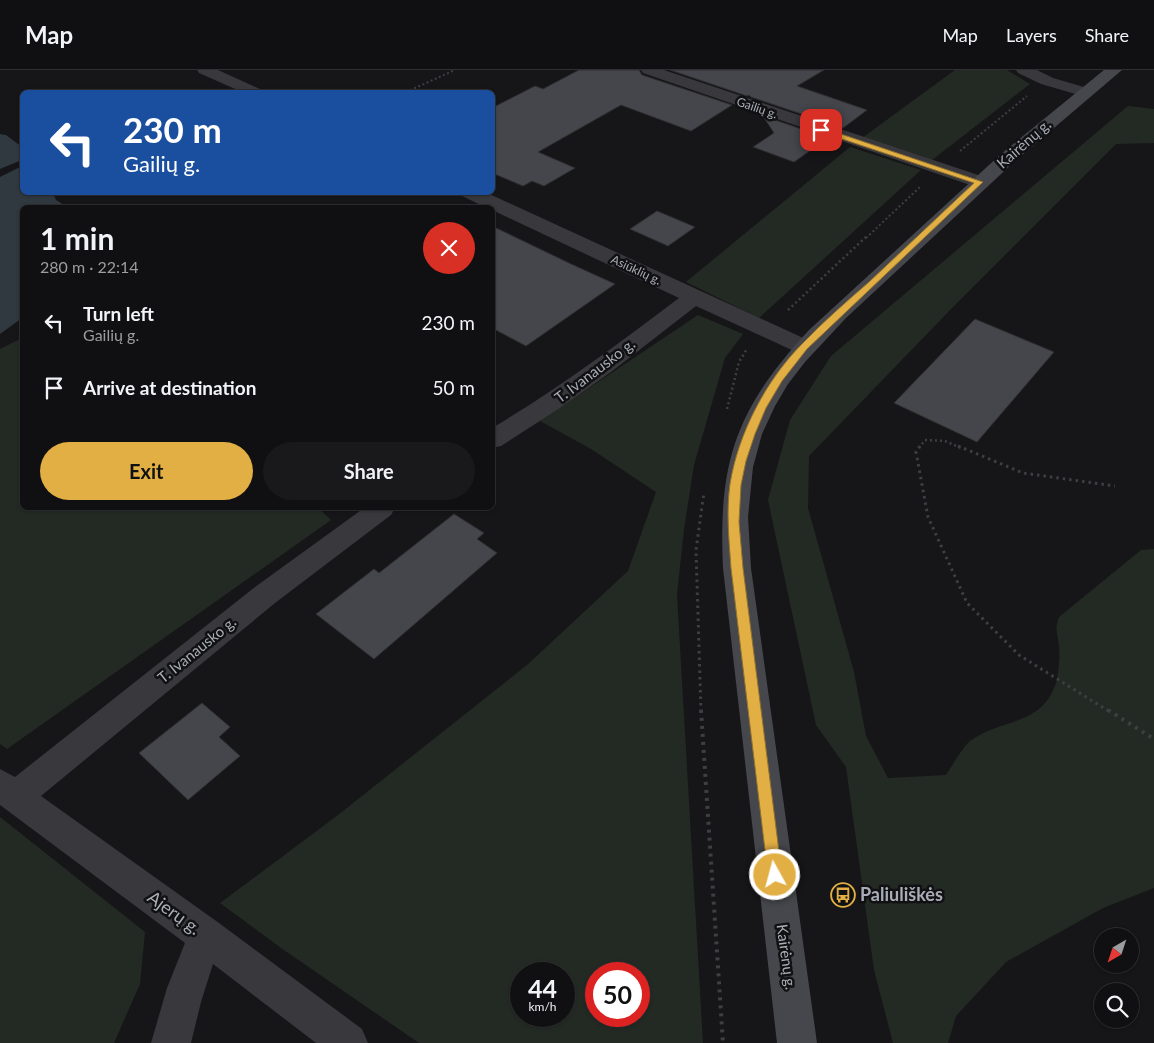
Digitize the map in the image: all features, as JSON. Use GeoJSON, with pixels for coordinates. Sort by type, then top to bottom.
{"type":"FeatureCollection","features":[{"type":"Feature","properties":{"kind":"main road","name":"Kairėnų g."},"geometry":{"type":"LineString","coordinates":[[797,1043],[745,644],[734,522],[736,485],[750,434],[778,380],[804,347],[980,182],[1085,92],[1114,70]]}},
{"type":"Feature","properties":{"kind":"street"},"geometry":{"type":"LineString","coordinates":[[205,70],[250,90]]}},
{"type":"Feature","properties":{"kind":"street","name":"Gailių g."},"geometry":{"type":"LineString","coordinates":[[649,70],[980,182]]}},
{"type":"Feature","properties":{"kind":"street"},"geometry":{"type":"LineString","coordinates":[[1024,70],[1047,81],[1085,92]]}},
{"type":"Feature","properties":{"kind":"street","name":"Asiūklių g."},"geometry":{"type":"LineString","coordinates":[[475,195],[766,332],[804,347]]}},
{"type":"Feature","properties":{"kind":"street","name":"T. Ivanausko g."},"geometry":{"type":"LineString","coordinates":[[495,438],[589,378],[694,297]]}},
{"type":"Feature","properties":{"kind":"street","name":"T. Ivanausko g."},"geometry":{"type":"LineString","coordinates":[[7,791],[379,510]]}},
{"type":"Feature","properties":{"kind":"street","name":"Ajerų g."},"geometry":{"type":"LineString","coordinates":[[7,791],[206,936],[348,1043]]}},
{"type":"Feature","properties":{"kind":"street"},"geometry":{"type":"LineString","coordinates":[[171,1043],[177,1017],[196,958],[206,936]]}},
{"type":"Feature","properties":{"kind":"path"},"geometry":{"type":"LineString","coordinates":[[410,90],[455,70]]}},
{"type":"Feature","properties":{"kind":"path"},"geometry":{"type":"LineString","coordinates":[[726,414],[739,362],[748,348],[939,169],[1012,107],[1047,81]]}},
{"type":"Feature","properties":{"kind":"path"},"geometry":{"type":"LineString","coordinates":[[1116,486],[1023,473],[945,441],[925,440],[916,452],[928,517],[967,603],[1020,655],[1154,739]]}},
{"type":"Feature","properties":{"kind":"path"},"geometry":{"type":"LineString","coordinates":[[706,486],[696,550],[701,704],[723,1043]]}},
{"type":"Feature","properties":{"kind":"shaded area"},"geometry":{"type":"Polygon","coordinates":[[[955,70],[1007,70],[1030,84],[932,160],[862,138],[955,70]]]}},
{"type":"Feature","properties":{"kind":"shaded area"},"geometry":{"type":"Polygon","coordinates":[[[1128,106],[1154,109],[1154,143],[1116,144],[954,306],[809,456],[808,508],[854,672],[866,736],[888,778],[946,775],[970,741],[981,734],[1028,716],[1039,709],[1047,700],[1057,679],[1059,646],[1057,629],[1059,617],[1141,550],[1154,549],[1154,888],[1103,908],[1006,962],[956,1016],[948,1043],[893,1043],[874,970],[846,767],[816,725],[768,500],[790,420],[831,356],[1128,106]]]}},
{"type":"Feature","properties":{"kind":"shaded area"},"geometry":{"type":"Polygon","coordinates":[[[0,134],[6,135],[20,146],[20,161],[0,169],[0,134]]]}},
{"type":"Feature","properties":{"kind":"shaded area"},"geometry":{"type":"Polygon","coordinates":[[[850,147],[921,170],[759,318],[686,282],[850,147]]]}},
{"type":"Feature","properties":{"kind":"shaded area"},"geometry":{"type":"Polygon","coordinates":[[[20,167],[20,195],[54,195],[56,200],[64,205],[20,205],[20,319],[0,334],[0,177],[20,167]]]}},
{"type":"Feature","properties":{"kind":"shaded area"},"geometry":{"type":"Polygon","coordinates":[[[698,315],[743,334],[725,358],[694,465],[684,529],[677,595],[703,1043],[419,1043],[281,948],[220,903],[338,815],[527,665],[628,571],[656,492],[591,449],[540,421],[698,315]]]}},
{"type":"Feature","properties":{"kind":"shaded area"},"geometry":{"type":"Polygon","coordinates":[[[20,339],[20,510],[320,510],[331,520],[7,749],[0,744],[0,349],[20,339]]]}},
{"type":"Feature","properties":{"kind":"shaded area"},"geometry":{"type":"Polygon","coordinates":[[[0,817],[145,932],[140,984],[114,1043],[0,1043],[0,817]]]}},
{"type":"Feature","properties":{"kind":"building"},"geometry":{"type":"Polygon","coordinates":[[[579,70],[639,70],[642,75],[732,105],[691,131],[621,105],[538,152],[575,168],[544,186],[532,181],[523,186],[495,174],[495,106],[535,86],[543,89],[579,70]]]}},
{"type":"Feature","properties":{"kind":"building"},"geometry":{"type":"Polygon","coordinates":[[[670,70],[824,70],[797,86],[867,110],[843,128],[670,70]]]}},
{"type":"Feature","properties":{"kind":"building"},"geometry":{"type":"Polygon","coordinates":[[[763,116],[828,138],[794,162],[753,147],[774,133],[763,116]]]}},
{"type":"Feature","properties":{"kind":"building"},"geometry":{"type":"Polygon","coordinates":[[[657,211],[695,227],[668,246],[630,229],[657,211]]]}},
{"type":"Feature","properties":{"kind":"building"},"geometry":{"type":"Polygon","coordinates":[[[495,227],[615,284],[526,346],[495,330],[495,227]]]}},
{"type":"Feature","properties":{"kind":"building"},"geometry":{"type":"Polygon","coordinates":[[[975,319],[1054,352],[977,442],[894,403],[975,319]]]}},
{"type":"Feature","properties":{"kind":"building"},"geometry":{"type":"Polygon","coordinates":[[[454,514],[484,533],[477,539],[497,553],[374,659],[316,614],[374,569],[379,573],[454,514]]]}},
{"type":"Feature","properties":{"kind":"building"},"geometry":{"type":"Polygon","coordinates":[[[202,703],[230,727],[219,737],[240,756],[188,800],[139,753],[202,703]]]}},
{"type":"Feature","properties":{"kind":"place","name":"Paliuliškės"},"geometry":{"type":"Point","coordinates":[843,895]}},
{"type":"Feature","properties":{"kind":"route"},"geometry":{"type":"LineString","coordinates":[[775,875],[737,568],[734,522],[736,485],[741,461],[750,434],[762,408],[778,380],[804,347],[980,182],[821,130]]}}]}
